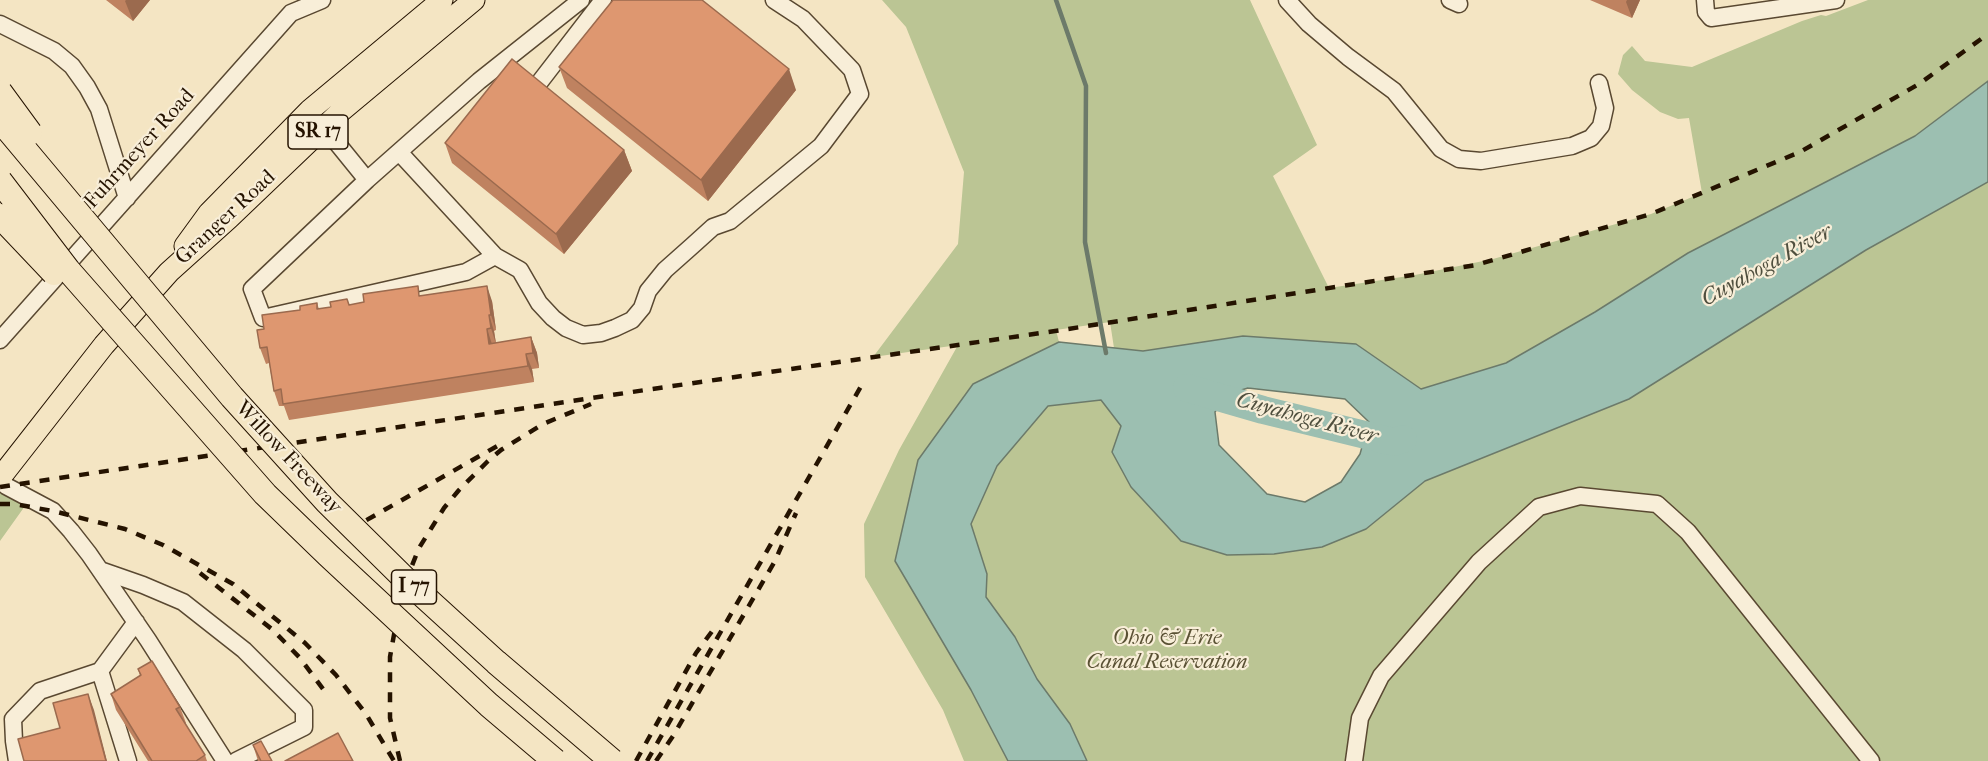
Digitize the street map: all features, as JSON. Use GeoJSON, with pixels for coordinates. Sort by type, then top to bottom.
{"type":"FeatureCollection","features":[{"type":"Feature","properties":{"kind":"highway"},"geometry":{"type":"LineString","coordinates":[[0,92],[232,397]]}},
{"type":"Feature","properties":{"kind":"highway","name":"Willow Freeway"},"geometry":{"type":"LineString","coordinates":[[0,120],[232,397],[327,502],[406,580],[496,662],[612,761]]}},
{"type":"Feature","properties":{"kind":"highway","name":"Willow Freeway"},"geometry":{"type":"LineString","coordinates":[[0,181],[68,270],[265,494],[481,697],[555,761]]}},
{"type":"Feature","properties":{"kind":"highway"},"geometry":{"type":"LineString","coordinates":[[0,216],[265,494]]}},
{"type":"Feature","properties":{"kind":"main road","name":"Granger Road"},"geometry":{"type":"LineString","coordinates":[[169,272],[208,213],[310,110],[442,0]]}},
{"type":"Feature","properties":{"kind":"main road","name":"Granger Road"},"geometry":{"type":"LineString","coordinates":[[0,479],[104,345],[169,272],[324,127],[474,0]]}},
{"type":"Feature","properties":{"kind":"main road"},"geometry":{"type":"LineString","coordinates":[[310,110],[324,127]]}},
{"type":"Feature","properties":{"kind":"street","name":"Fuhrmeyer Road"},"geometry":{"type":"LineString","coordinates":[[0,340],[291,13],[322,0]]}},
{"type":"Feature","properties":{"kind":"street"},"geometry":{"type":"LineString","coordinates":[[495,256],[466,272],[264,318],[252,290],[367,180],[507,58],[581,0]]}},
{"type":"Feature","properties":{"kind":"street"},"geometry":{"type":"LineString","coordinates":[[507,58],[543,86],[603,0]]}},
{"type":"Feature","properties":{"kind":"street"},"geometry":{"type":"LineString","coordinates":[[399,152],[495,256],[520,270],[539,303],[553,318],[566,328],[583,335],[608,330],[632,320],[642,308],[648,291],[665,270],[713,227],[730,221],[821,146],[861,94],[852,70],[802,19],[774,0]]}},
{"type":"Feature","properties":{"kind":"street"},"geometry":{"type":"LineString","coordinates":[[1287,0],[1309,24],[1394,91],[1441,149],[1459,159],[1481,161],[1572,146],[1591,138],[1601,126],[1605,108],[1599,82]]}},
{"type":"Feature","properties":{"kind":"street"},"geometry":{"type":"LineString","coordinates":[[1705,0],[1706,12],[1711,18],[1836,0]]}},
{"type":"Feature","properties":{"kind":"street"},"geometry":{"type":"LineString","coordinates":[[0,24],[54,51],[72,66],[99,109],[127,198]]}},
{"type":"Feature","properties":{"kind":"street"},"geometry":{"type":"LineString","coordinates":[[324,127],[367,180]]}},
{"type":"Feature","properties":{"kind":"street"},"geometry":{"type":"LineString","coordinates":[[0,479],[6,486],[53,511],[71,531],[136,622],[225,761]]}},
{"type":"Feature","properties":{"kind":"street"},"geometry":{"type":"LineString","coordinates":[[1353,761],[1360,718],[1381,676],[1479,562],[1539,507],[1580,496],[1657,504],[1688,532],[1871,761]]}},
{"type":"Feature","properties":{"kind":"street"},"geometry":{"type":"LineString","coordinates":[[100,570],[183,602],[244,650],[304,710],[304,728],[236,761]]}},
{"type":"Feature","properties":{"kind":"street"},"geometry":{"type":"LineString","coordinates":[[17,761],[13,719],[40,691],[100,671],[136,622]]}},
{"type":"Feature","properties":{"kind":"street"},"geometry":{"type":"LineString","coordinates":[[100,671],[128,761]]}},
{"type":"Feature","properties":{"kind":"green space"},"geometry":{"type":"Polygon","coordinates":[[[882,0],[1250,0],[1317,145],[1273,176],[1329,288],[1415,275],[1493,259],[1651,214],[1702,193],[1689,118],[1678,119],[1660,112],[1632,90],[1618,74],[1623,55],[1632,46],[1645,61],[1692,67],[1802,21],[1821,15],[1826,16],[1868,0],[1988,0],[1988,81],[1915,136],[1688,253],[1595,312],[1506,363],[1421,389],[1356,344],[1243,336],[1143,351],[1114,348],[1110,322],[1056,330],[1059,342],[973,384],[918,460],[971,690],[1008,761],[964,761],[943,710],[865,577],[864,524],[899,450],[958,345],[873,357],[958,244],[964,172],[906,27],[882,0]]]}},
{"type":"Feature","properties":{"kind":"green space","name":"Ohio & Erie Canal Reservation"},"geometry":{"type":"Polygon","coordinates":[[[1988,182],[1988,761],[1087,761],[1070,724],[1037,679],[1015,637],[986,597],[987,574],[971,524],[997,466],[1048,406],[1101,400],[1121,426],[1112,453],[1227,555],[1274,554],[1322,547],[1366,529],[1425,481],[1629,399],[1866,250],[1988,182]]]}},
{"type":"Feature","properties":{"kind":"green space"},"geometry":{"type":"Polygon","coordinates":[[[0,492],[25,506],[0,541],[0,492]]]}},
{"type":"Feature","properties":{"kind":"water"},"geometry":{"type":"Polygon","coordinates":[[[1988,81],[1988,182],[1866,250],[1629,399],[1425,481],[1366,529],[1322,547],[1274,554],[1227,555],[1181,541],[1131,487],[1112,452],[1121,426],[1101,400],[1048,406],[997,466],[971,524],[987,574],[986,597],[1015,637],[1037,679],[1070,724],[1087,761],[1008,761],[971,690],[895,561],[918,460],[973,384],[1059,342],[1143,351],[1243,336],[1356,344],[1421,389],[1506,363],[1595,312],[1688,253],[1915,136],[1988,81]],[[1248,388],[1228,394],[1215,412],[1219,445],[1267,494],[1305,502],[1341,482],[1360,454],[1369,422],[1345,399],[1248,388]]]}},
{"type":"Feature","properties":{"kind":"building"},"geometry":{"type":"Polygon","coordinates":[[[613,0],[702,0],[789,69],[701,180],[559,67],[613,0]]]}},
{"type":"Feature","properties":{"kind":"building"},"geometry":{"type":"Polygon","coordinates":[[[512,59],[624,150],[556,234],[445,143],[512,59]]]}},
{"type":"Feature","properties":{"kind":"building"},"geometry":{"type":"Polygon","coordinates":[[[418,286],[419,296],[487,286],[491,315],[489,315],[491,328],[487,329],[489,344],[531,337],[533,353],[526,354],[528,366],[283,404],[281,389],[274,391],[267,347],[260,348],[257,330],[264,329],[262,315],[300,310],[300,306],[317,303],[317,309],[331,307],[330,302],[347,299],[349,305],[364,302],[363,294],[418,286]]]}},
{"type":"Feature","properties":{"kind":"building"},"geometry":{"type":"Polygon","coordinates":[[[152,661],[180,707],[176,709],[205,755],[196,761],[152,761],[111,694],[141,675],[138,669],[152,661]]]}},
{"type":"Feature","properties":{"kind":"building"},"geometry":{"type":"Polygon","coordinates":[[[88,694],[106,761],[24,761],[18,739],[60,728],[53,703],[88,694]]]}},
{"type":"Feature","properties":{"kind":"building"},"geometry":{"type":"Polygon","coordinates":[[[338,733],[353,761],[285,761],[338,733]]]}},
{"type":"Feature","properties":{"kind":"building"},"geometry":{"type":"Polygon","coordinates":[[[261,741],[272,761],[261,761],[253,745],[261,741]]]}},
{"type":"Feature","properties":{"kind":"waterway"},"geometry":{"type":"LineString","coordinates":[[1056,0],[1086,86],[1085,242],[1106,353]]}},
{"type":"Feature","properties":{"kind":"waterway","name":"Cuyahoga River"},"geometry":{"type":"LineString","coordinates":[[1187,388],[1263,410],[1394,442],[1403,439]]}},
{"type":"Feature","properties":{"kind":"railway"},"geometry":{"type":"LineString","coordinates":[[0,487],[1055,331],[1476,265],[1651,214],[1800,152],[1919,84],[1988,34]]}},
{"type":"Feature","properties":{"kind":"railway"},"geometry":{"type":"LineString","coordinates":[[647,761],[864,381]]}},
{"type":"Feature","properties":{"kind":"railway"},"geometry":{"type":"LineString","coordinates":[[400,761],[390,718],[390,657],[400,601],[419,548],[444,508],[459,490],[501,450],[543,424],[591,404]]}},
{"type":"Feature","properties":{"kind":"railway"},"geometry":{"type":"LineString","coordinates":[[349,530],[499,445]]}},
{"type":"Feature","properties":{"kind":"railway"},"geometry":{"type":"LineString","coordinates":[[0,504],[14,504],[53,511],[125,529],[163,545],[233,584],[305,643],[336,675],[366,714],[394,761]]}},
{"type":"Feature","properties":{"kind":"railway"},"geometry":{"type":"LineString","coordinates":[[656,761],[673,736],[775,561],[796,513]]}},
{"type":"Feature","properties":{"kind":"railway"},"geometry":{"type":"LineString","coordinates":[[200,573],[273,630],[300,658],[323,689]]}},
{"type":"Feature","properties":{"kind":"railway"},"geometry":{"type":"LineString","coordinates":[[636,761],[696,653],[713,630]]}}]}
